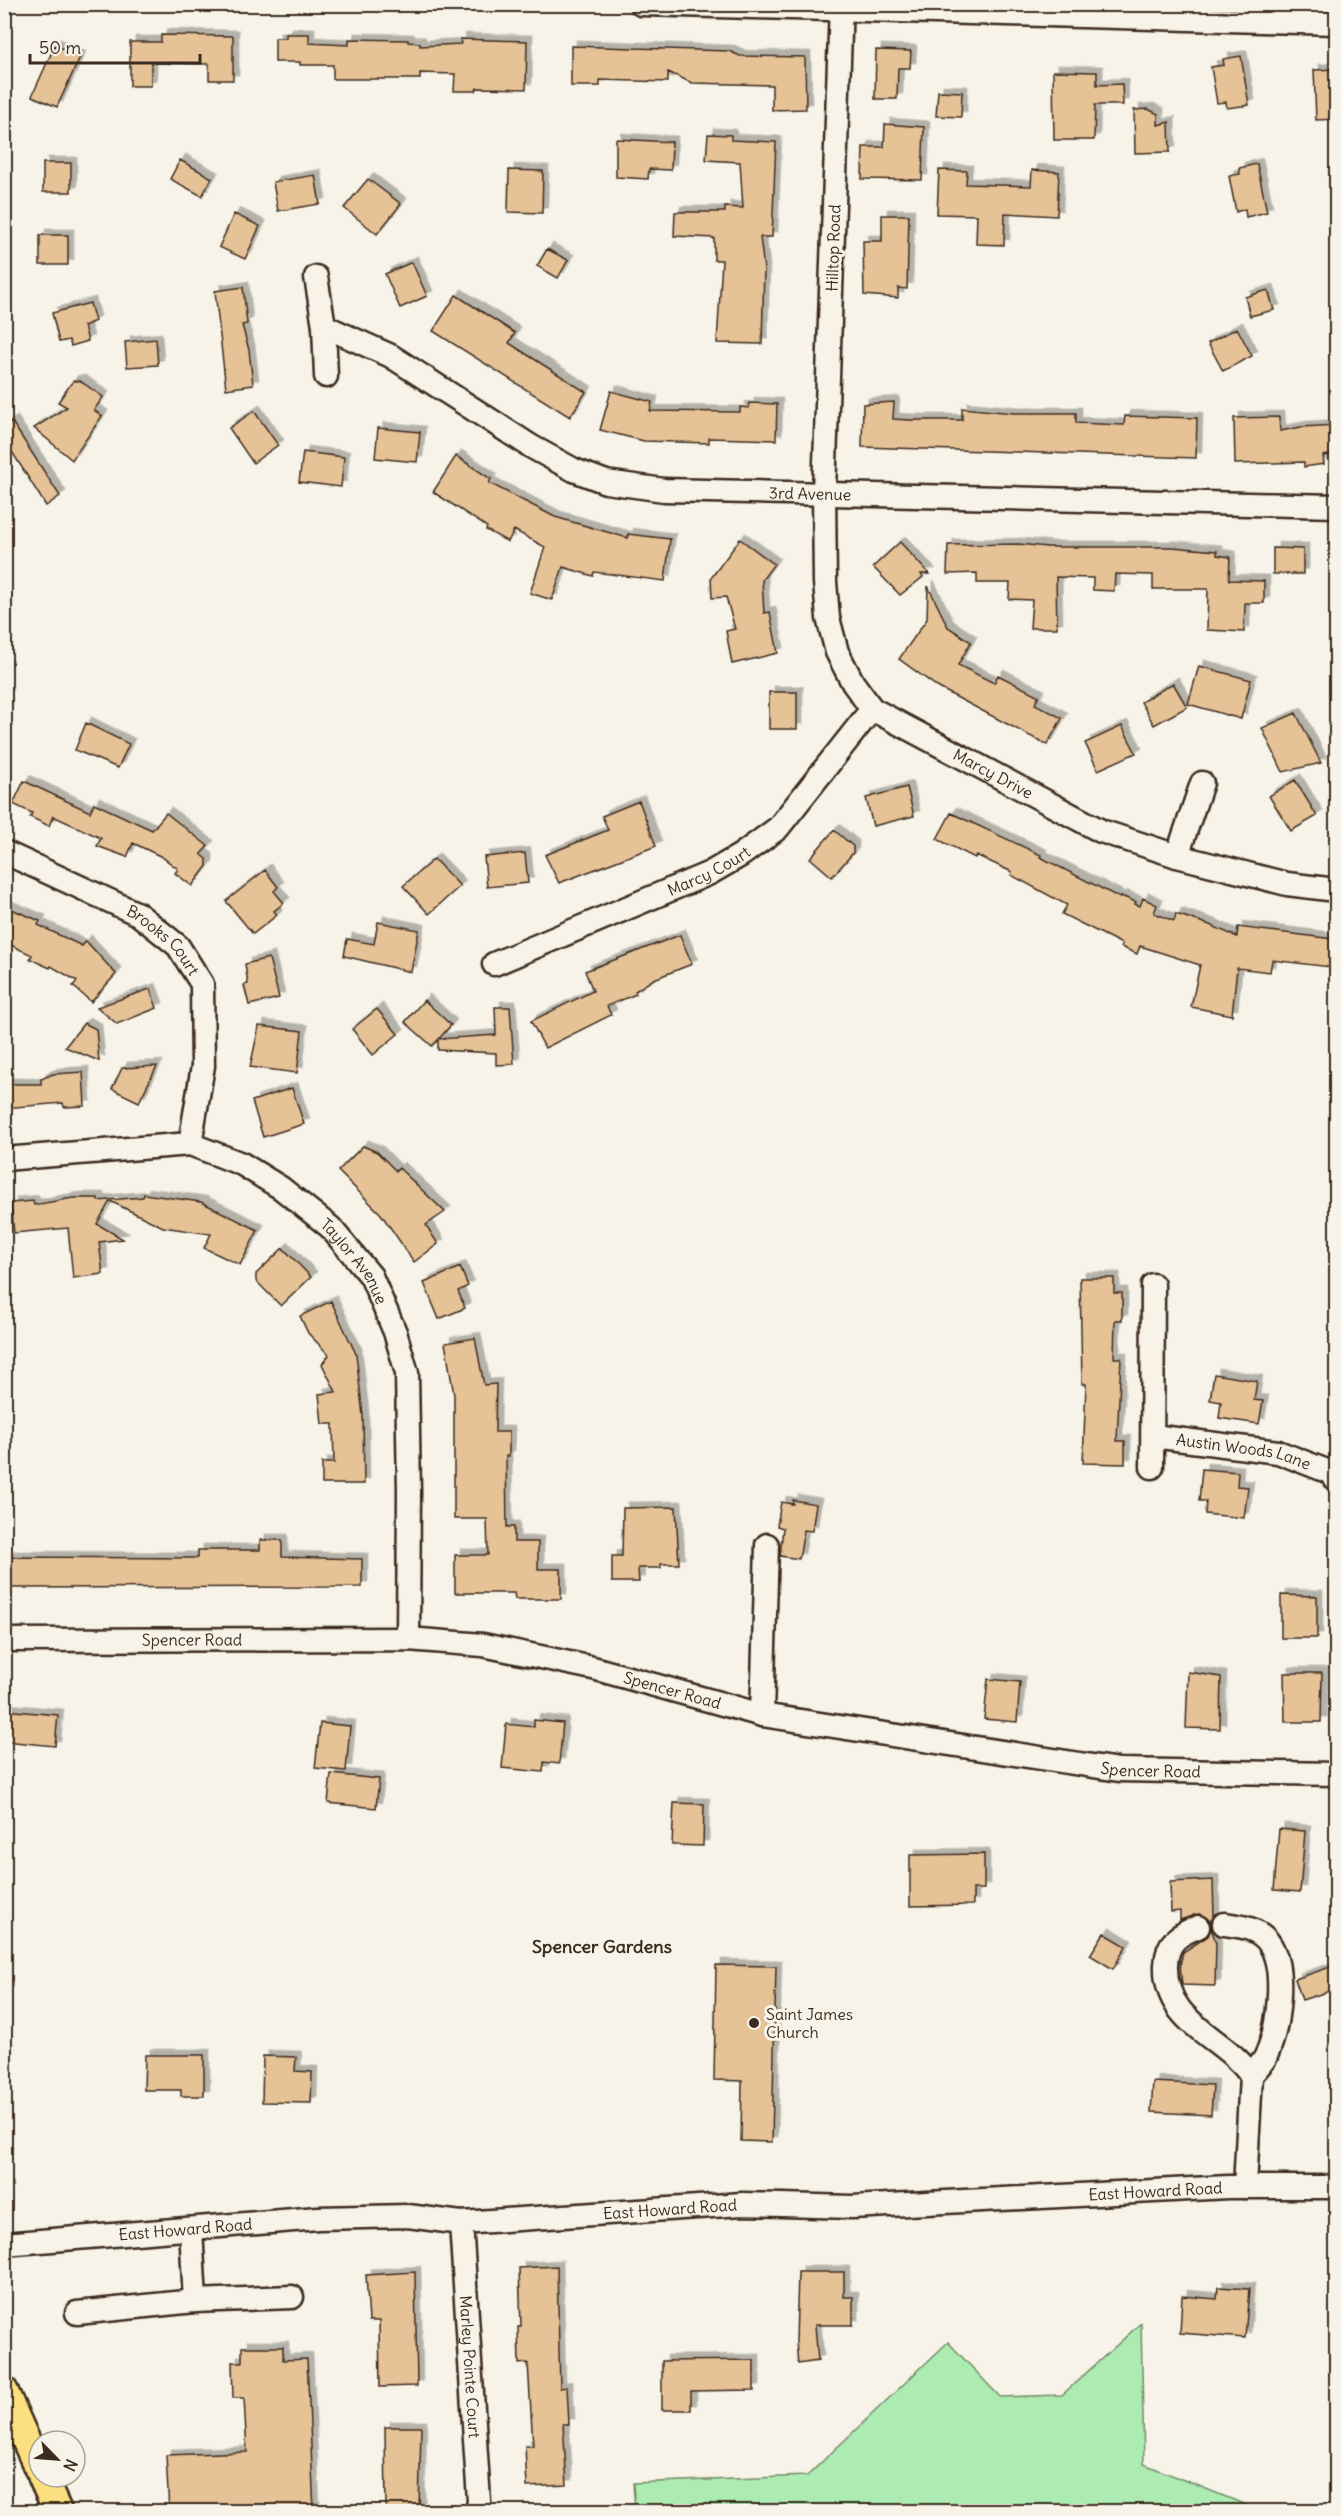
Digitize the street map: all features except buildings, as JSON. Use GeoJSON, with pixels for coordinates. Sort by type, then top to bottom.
{"type":"FeatureCollection","features":[{"type":"Feature","properties":{"kind":"main road"},"geometry":{"type":"LineString","coordinates":[[4,2391],[27,2443]]}},
{"type":"Feature","properties":{"kind":"main road"},"geometry":{"type":"LineString","coordinates":[[48,2489],[58,2511]]}},
{"type":"Feature","properties":{"kind":"street"},"geometry":{"type":"LineString","coordinates":[[641,4],[841,7],[1336,23]]}},
{"type":"Feature","properties":{"kind":"street","name":"Hilltop Road"},"geometry":{"type":"LineString","coordinates":[[824,492],[841,7]]}},
{"type":"Feature","properties":{"kind":"street"},"geometry":{"type":"LineString","coordinates":[[316,277],[324,326],[326,376]]}},
{"type":"Feature","properties":{"kind":"street","name":"3rd Avenue"},"geometry":{"type":"LineString","coordinates":[[324,326],[391,356],[532,447],[574,470],[606,482],[664,489],[1336,506]]}},
{"type":"Feature","properties":{"kind":"street","name":"Marcy Drive"},"geometry":{"type":"LineString","coordinates":[[824,492],[828,618],[837,652],[853,683],[872,708],[1101,831],[1177,856],[1287,884],[1336,890]]}},
{"type":"Feature","properties":{"kind":"street","name":"Marcy Court"},"geometry":{"type":"LineString","coordinates":[[494,964],[710,873],[741,855],[778,828],[872,708]]}},
{"type":"Feature","properties":{"kind":"street"},"geometry":{"type":"LineString","coordinates":[[1177,856],[1202,783]]}},
{"type":"Feature","properties":{"kind":"street","name":"Brooks Court"},"geometry":{"type":"LineString","coordinates":[[4,852],[138,914],[178,946],[202,984],[203,1066],[190,1144]]}},
{"type":"Feature","properties":{"kind":"street","name":"Taylor Avenue"},"geometry":{"type":"LineString","coordinates":[[4,1159],[190,1144],[242,1164],[280,1188],[330,1227],[371,1276],[395,1332],[407,1373],[408,1639]]}},
{"type":"Feature","properties":{"kind":"street","name":"Austin Woods Lane"},"geometry":{"type":"LineString","coordinates":[[1152,1467],[1153,1285]]}},
{"type":"Feature","properties":{"kind":"street","name":"Austin Woods Lane"},"geometry":{"type":"LineString","coordinates":[[1153,1436],[1278,1452],[1334,1477]]}},
{"type":"Feature","properties":{"kind":"street"},"geometry":{"type":"LineString","coordinates":[[762,1715],[766,1545]]}},
{"type":"Feature","properties":{"kind":"street","name":"Spencer Road"},"geometry":{"type":"LineString","coordinates":[[4,1640],[408,1639],[483,1645],[593,1668],[762,1715],[1119,1770],[1336,1774]]}},
{"type":"Feature","properties":{"kind":"street"},"geometry":{"type":"LineString","coordinates":[[1224,1924],[1248,1927],[1269,1943],[1279,1971],[1275,2031],[1264,2059],[1251,2075],[1245,2187]]}},
{"type":"Feature","properties":{"kind":"street"},"geometry":{"type":"LineString","coordinates":[[1198,1926],[1177,1935],[1166,1950],[1165,1977],[1172,2001],[1189,2020],[1234,2054],[1251,2075]]}},
{"type":"Feature","properties":{"kind":"street","name":"East Howard Road"},"geometry":{"type":"LineString","coordinates":[[4,2244],[318,2218],[408,2216],[461,2223],[742,2204],[852,2206],[1245,2187],[1336,2187]]}},
{"type":"Feature","properties":{"kind":"street","name":"Marley Pointe Court"},"geometry":{"type":"LineString","coordinates":[[461,2223],[479,2501],[477,2511]]}},
{"type":"Feature","properties":{"kind":"street"},"geometry":{"type":"LineString","coordinates":[[191,2229],[195,2301]]}},
{"type":"Feature","properties":{"kind":"street"},"geometry":{"type":"LineString","coordinates":[[77,2313],[195,2301],[292,2296]]}},
{"type":"Feature","properties":{"kind":"green space"},"geometry":{"type":"Polygon","coordinates":[[[1141,2323],[1144,2464],[1261,2511],[635,2511],[633,2483],[807,2476],[948,2342],[1000,2397],[1062,2395],[1141,2323]]]}},
{"type":"Feature","properties":{"kind":"place","name":"Saint James Church"},"geometry":{"type":"Point","coordinates":[754,2023]}},
{"type":"Feature","properties":{"kind":"district","name":"Spencer Gardens"},"geometry":{"type":"Point","coordinates":[602,1947]}}]}
